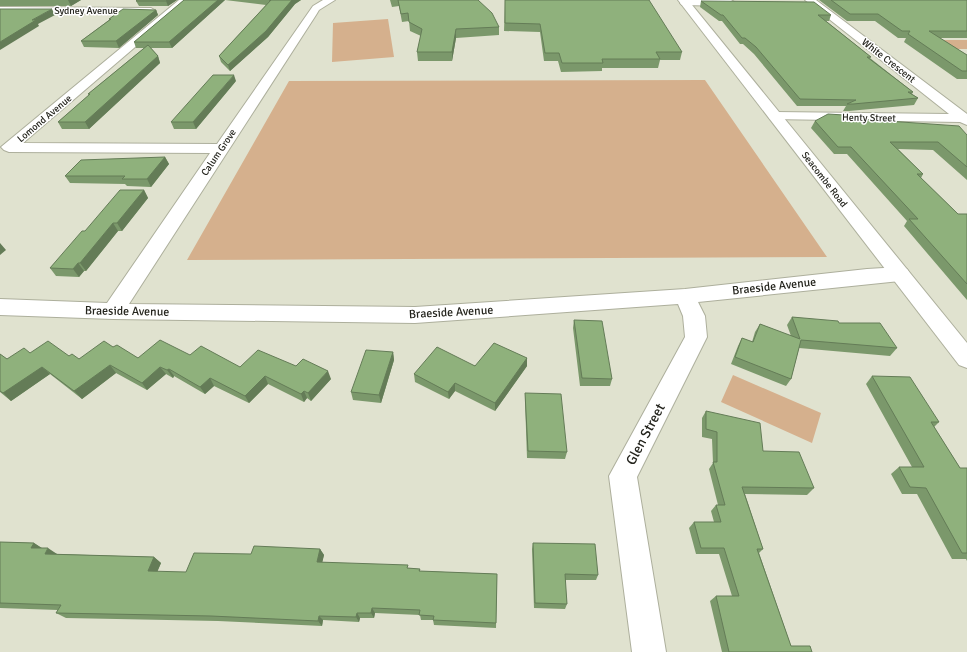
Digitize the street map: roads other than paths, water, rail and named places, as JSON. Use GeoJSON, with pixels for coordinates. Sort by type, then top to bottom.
{"type":"FeatureCollection","features":[{"type":"Feature","properties":{"kind":"street"},"geometry":{"type":"LineString","coordinates":[[7,22],[46,0]]}},
{"type":"Feature","properties":{"kind":"street","name":"Lomond Avenue"},"geometry":{"type":"LineString","coordinates":[[185,0],[9,147],[221,148]]}},
{"type":"Feature","properties":{"kind":"street","name":"Calum Grove"},"geometry":{"type":"LineString","coordinates":[[113,311],[311,15],[316,8],[330,0]]}},
{"type":"Feature","properties":{"kind":"street"},"geometry":{"type":"LineString","coordinates":[[684,1],[744,3]]}},
{"type":"Feature","properties":{"kind":"street","name":"Seacombe Road"},"geometry":{"type":"LineString","coordinates":[[684,1],[967,360]]}},
{"type":"Feature","properties":{"kind":"street","name":"White Crescent"},"geometry":{"type":"LineString","coordinates":[[808,2],[965,120]]}},
{"type":"Feature","properties":{"kind":"street","name":"Sydney Avenue"},"geometry":{"type":"LineString","coordinates":[[0,10],[172,11]]}},
{"type":"Feature","properties":{"kind":"street","name":"Henty Street"},"geometry":{"type":"LineString","coordinates":[[775,116],[965,120]]}},
{"type":"Feature","properties":{"kind":"street","name":"Braeside Avenue"},"geometry":{"type":"LineString","coordinates":[[0,307],[113,311],[414,315],[685,296],[867,276],[900,274]]}},
{"type":"Feature","properties":{"kind":"street","name":"Glen Street"},"geometry":{"type":"LineString","coordinates":[[649,652],[623,476],[696,337],[694,316],[685,296]]}}]}
